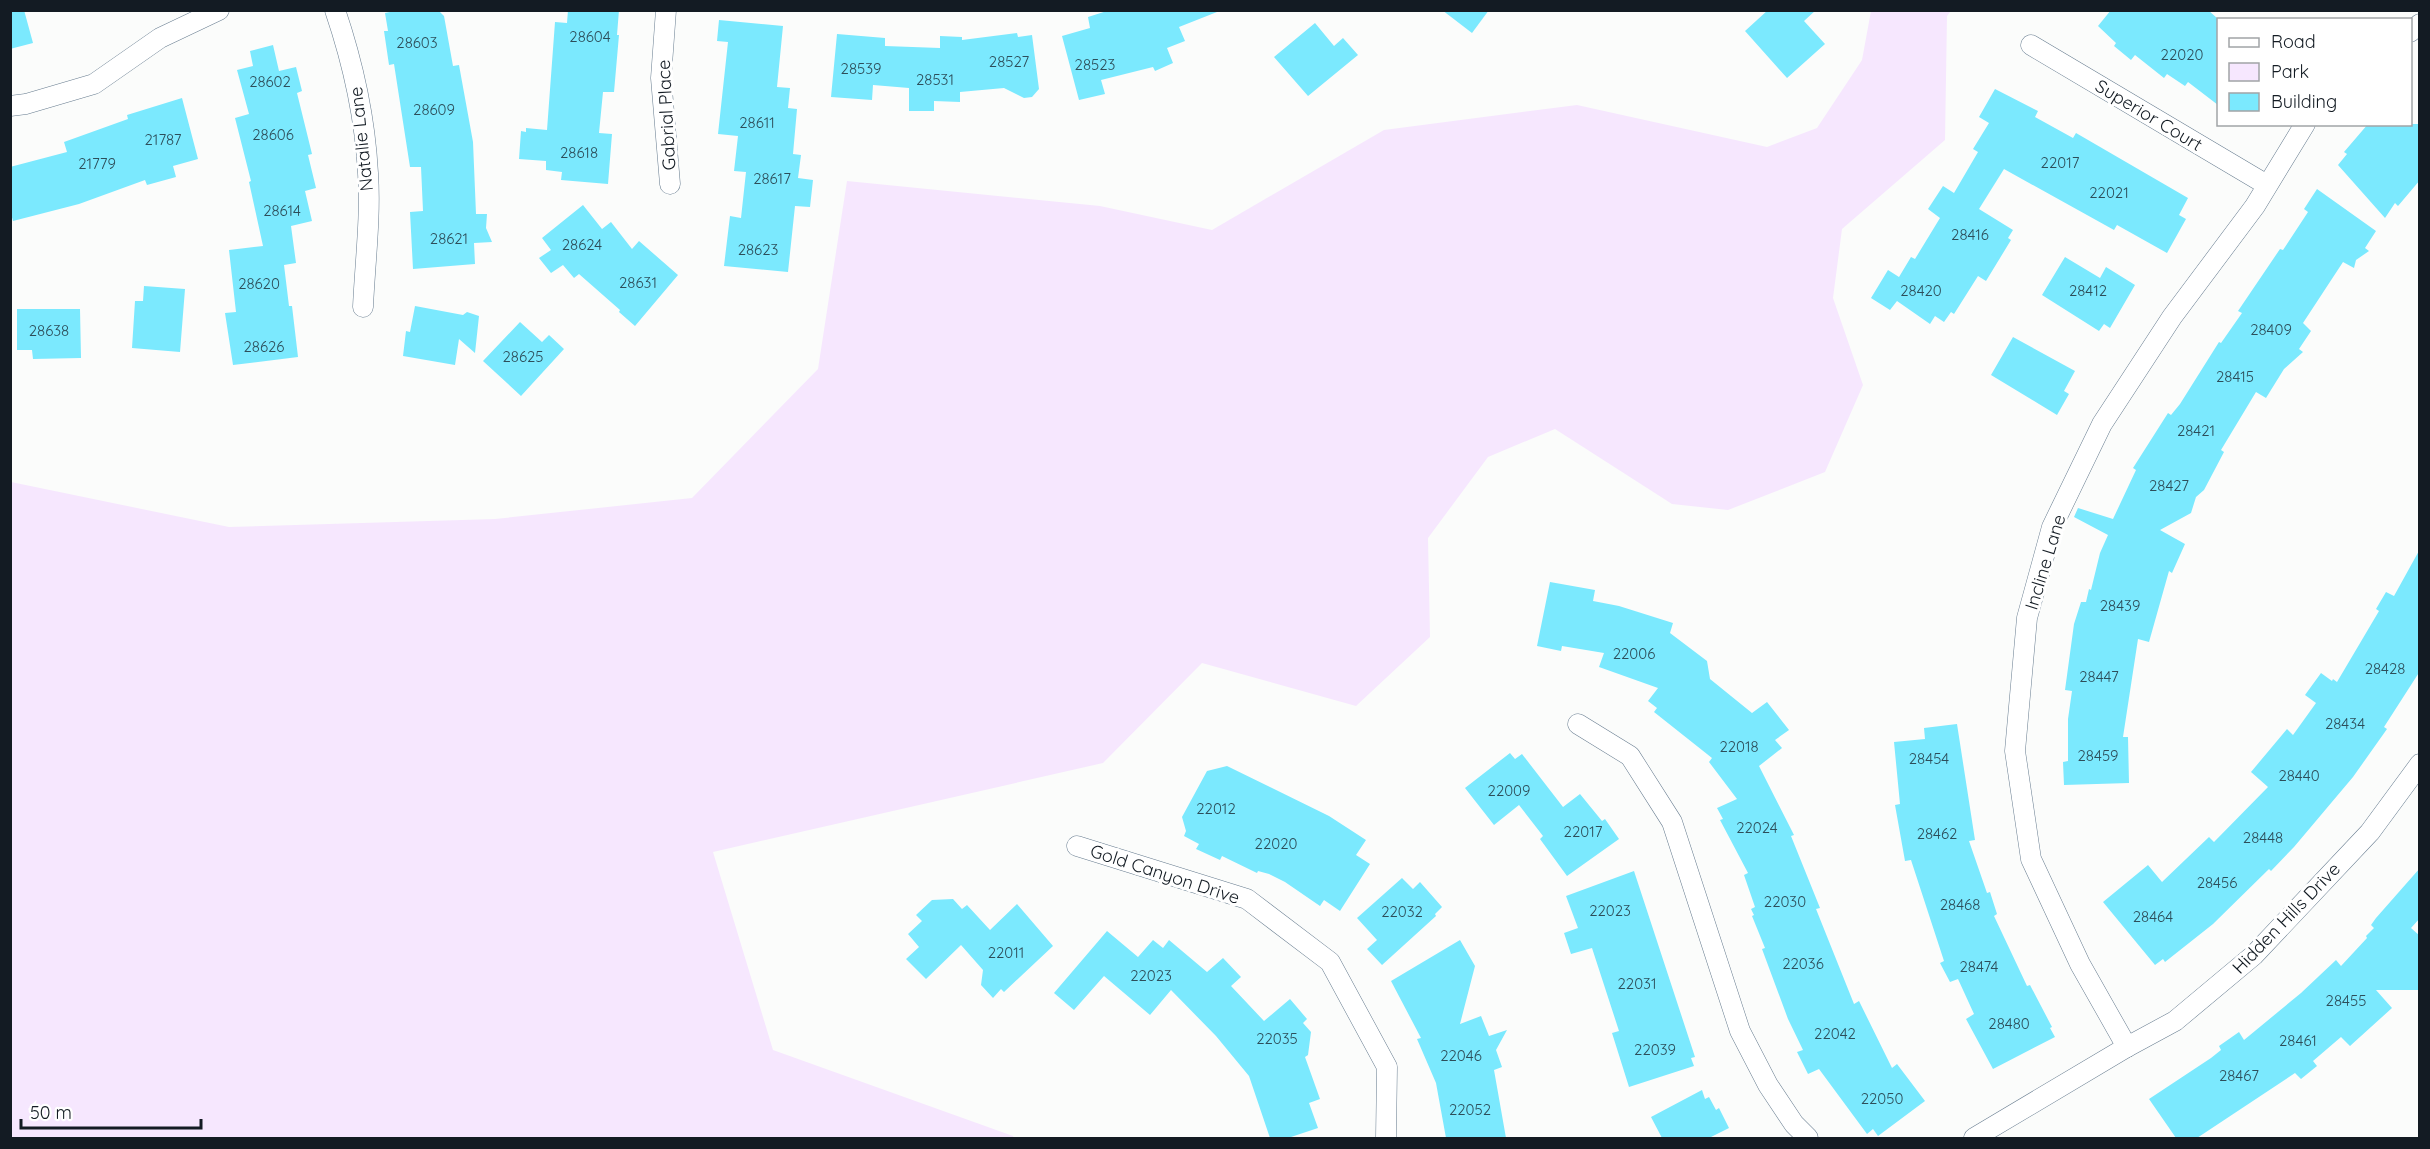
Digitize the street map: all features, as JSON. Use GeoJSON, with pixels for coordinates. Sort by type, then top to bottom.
{"type":"FeatureCollection","features":[{"type":"Feature","properties":{"kind":"street"},"geometry":{"type":"LineString","coordinates":[[10,106],[26,104],[94,84],[160,38],[219,10]]}},
{"type":"Feature","properties":{"kind":"street","name":"Natalie Lane"},"geometry":{"type":"LineString","coordinates":[[335,10],[346,42],[361,105],[368,175],[363,307]]}},
{"type":"Feature","properties":{"kind":"street","name":"Gabrial Place"},"geometry":{"type":"LineString","coordinates":[[666,10],[661,78],[670,184]]}},
{"type":"Feature","properties":{"kind":"street","name":"Superior Court"},"geometry":{"type":"LineString","coordinates":[[2031,45],[2267,185]]}},
{"type":"Feature","properties":{"kind":"street","name":"Incline Lane"},"geometry":{"type":"LineString","coordinates":[[2127,1047],[2080,964],[2031,859],[2015,751],[2027,618],[2052,527],[2102,424],[2172,317],[2255,206],[2304,126]]}},
{"type":"Feature","properties":{"kind":"street"},"geometry":{"type":"LineString","coordinates":[[1578,724],[1630,756],[1672,822],[1740,1031],[1768,1085],[1794,1124],[1808,1138]]}},
{"type":"Feature","properties":{"kind":"street","name":"Hidden Hills Drive"},"geometry":{"type":"LineString","coordinates":[[1974,1138],[2175,1021],[2254,955],[2370,832],[2420,764]]}},
{"type":"Feature","properties":{"kind":"street","name":"Gold Canyon Drive"},"geometry":{"type":"LineString","coordinates":[[1077,846],[1247,899],[1330,962],[1387,1067],[1386,1138]]}},
{"type":"Feature","properties":{"kind":"green space"},"geometry":{"type":"Polygon","coordinates":[[[1871,11],[1951,11],[1947,16],[1945,140],[1842,229],[1833,298],[1863,385],[1825,472],[1728,510],[1672,504],[1555,429],[1488,457],[1428,538],[1430,637],[1356,706],[1202,663],[1103,763],[713,852],[773,1050],[1014,1138],[11,1138],[11,482],[229,527],[495,519],[692,498],[818,369],[847,181],[1100,206],[1212,230],[1384,130],[1577,105],[1767,147],[1817,128],[1862,60],[1871,11]]]}},
{"type":"Feature","properties":{"kind":"building"},"geometry":{"type":"Polygon","coordinates":[[[10,10],[24,10],[33,43],[10,49],[10,10]]]}},
{"type":"Feature","properties":{"kind":"building"},"geometry":{"type":"Polygon","coordinates":[[[400,10],[438,10],[444,16],[453,66],[459,65],[473,142],[476,214],[487,214],[486,228],[492,242],[474,243],[475,264],[413,269],[410,212],[423,211],[421,167],[410,167],[394,64],[389,65],[384,31],[388,31],[385,13],[400,10]]]}},
{"type":"Feature","properties":{"kind":"building"},"geometry":{"type":"Polygon","coordinates":[[[568,10],[619,10],[614,92],[603,92],[599,133],[612,134],[608,184],[561,180],[562,172],[546,170],[546,161],[519,159],[521,131],[526,132],[526,128],[547,130],[555,22],[567,23],[568,10]]]}},
{"type":"Feature","properties":{"kind":"building"},"geometry":{"type":"Polygon","coordinates":[[[1110,10],[1217,10],[1217,12],[1179,27],[1185,41],[1167,48],[1173,63],[1155,71],[1153,67],[1101,80],[1105,94],[1079,100],[1062,36],[1090,28],[1088,17],[1110,10]]]}},
{"type":"Feature","properties":{"kind":"building"},"geometry":{"type":"Polygon","coordinates":[[[1442,10],[1489,10],[1472,33],[1442,10]]]}},
{"type":"Feature","properties":{"kind":"building"},"geometry":{"type":"Polygon","coordinates":[[[1768,10],[1816,10],[1804,21],[1825,44],[1787,78],[1745,31],[1768,10]]]}},
{"type":"Feature","properties":{"kind":"building"},"geometry":{"type":"Polygon","coordinates":[[[2111,10],[2208,10],[2217,18],[2217,104],[2188,82],[2185,86],[2167,74],[2164,78],[2135,55],[2131,60],[2114,46],[2116,43],[2098,26],[2111,10]]]}},
{"type":"Feature","properties":{"kind":"building"},"geometry":{"type":"Polygon","coordinates":[[[719,20],[783,26],[777,87],[790,88],[788,108],[797,109],[793,154],[801,155],[798,178],[813,180],[810,207],[795,206],[788,272],[724,266],[730,216],[741,218],[746,172],[734,171],[738,136],[718,134],[728,42],[717,41],[719,20]]]}},
{"type":"Feature","properties":{"kind":"building"},"geometry":{"type":"Polygon","coordinates":[[[1315,23],[1334,46],[1343,38],[1358,55],[1308,96],[1274,57],[1315,23]]]}},
{"type":"Feature","properties":{"kind":"building"},"geometry":{"type":"Polygon","coordinates":[[[1017,33],[1018,37],[1032,35],[1039,89],[1032,97],[1024,98],[1004,88],[960,92],[960,102],[934,101],[934,111],[909,111],[909,88],[873,85],[872,100],[831,97],[837,34],[885,38],[885,46],[940,48],[940,36],[962,37],[962,40],[1017,33]]]}},
{"type":"Feature","properties":{"kind":"building"},"geometry":{"type":"Polygon","coordinates":[[[273,45],[279,71],[296,67],[302,91],[297,93],[312,154],[308,155],[316,188],[305,191],[312,221],[291,226],[296,263],[284,265],[298,357],[233,365],[225,313],[236,312],[229,250],[263,246],[249,182],[251,181],[235,118],[249,114],[237,70],[253,66],[250,51],[273,45]]]}},
{"type":"Feature","properties":{"kind":"building"},"geometry":{"type":"Polygon","coordinates":[[[1995,89],[2038,111],[2035,117],[2073,138],[2076,133],[2188,198],[2179,215],[2186,219],[2167,253],[2117,225],[2114,230],[2004,169],[1979,209],[2013,230],[2008,238],[2011,240],[1986,281],[1978,276],[1954,314],[1951,312],[1944,322],[1935,316],[1930,324],[1897,301],[1890,310],[1871,298],[1888,270],[1899,277],[1911,257],[1915,259],[1940,218],[1928,209],[1943,186],[1954,193],[1978,152],[1973,149],[1989,123],[1979,117],[1995,89]]]}},
{"type":"Feature","properties":{"kind":"building"},"geometry":{"type":"Polygon","coordinates":[[[182,98],[198,159],[173,166],[176,177],[147,185],[145,180],[79,204],[13,221],[10,210],[10,167],[67,152],[64,142],[128,119],[127,115],[182,98]]]}},
{"type":"Feature","properties":{"kind":"building"},"geometry":{"type":"Polygon","coordinates":[[[2420,124],[2420,180],[2398,206],[2395,203],[2385,218],[2338,165],[2347,154],[2344,152],[2366,126],[2420,124]]]}},
{"type":"Feature","properties":{"kind":"building"},"geometry":{"type":"Polygon","coordinates":[[[2317,189],[2376,231],[2365,248],[2369,251],[2356,260],[2354,268],[2343,262],[2303,323],[2311,331],[2299,349],[2303,352],[2284,369],[2266,398],[2256,392],[2221,450],[2224,452],[2204,490],[2196,497],[2191,513],[2160,530],[2185,544],[2172,573],[2169,571],[2149,642],[2138,639],[2123,737],[2128,737],[2129,783],[2064,785],[2063,762],[2068,761],[2068,719],[2072,691],[2065,690],[2074,624],[2081,602],[2086,602],[2089,589],[2091,590],[2100,553],[2108,535],[2074,517],[2078,508],[2113,519],[2136,470],[2133,468],[2168,413],[2171,415],[2180,404],[2219,342],[2221,343],[2242,313],[2238,311],[2308,212],[2304,209],[2317,189]]]}},
{"type":"Feature","properties":{"kind":"building"},"geometry":{"type":"Polygon","coordinates":[[[583,205],[602,229],[611,222],[632,249],[639,241],[678,275],[635,326],[579,274],[574,278],[563,265],[551,273],[539,258],[551,250],[542,238],[583,205]]]}},
{"type":"Feature","properties":{"kind":"building"},"geometry":{"type":"Polygon","coordinates":[[[2065,257],[2100,278],[2106,267],[2135,285],[2110,328],[2104,324],[2099,331],[2042,295],[2065,257]]]}},
{"type":"Feature","properties":{"kind":"building"},"geometry":{"type":"Polygon","coordinates":[[[144,286],[185,289],[180,352],[132,348],[135,301],[143,301],[144,286]]]}},
{"type":"Feature","properties":{"kind":"building"},"geometry":{"type":"Polygon","coordinates":[[[415,306],[463,315],[467,312],[479,316],[475,353],[459,339],[455,365],[403,356],[406,331],[410,332],[415,306]]]}},
{"type":"Feature","properties":{"kind":"building"},"geometry":{"type":"Polygon","coordinates":[[[17,309],[80,309],[81,358],[33,359],[32,350],[17,350],[17,309]]]}},
{"type":"Feature","properties":{"kind":"building"},"geometry":{"type":"Polygon","coordinates":[[[520,322],[542,342],[549,335],[564,349],[521,396],[483,361],[520,322]]]}},
{"type":"Feature","properties":{"kind":"building"},"geometry":{"type":"Polygon","coordinates":[[[2013,337],[2075,371],[2064,391],[2069,394],[2057,415],[1991,375],[2013,337]]]}},
{"type":"Feature","properties":{"kind":"building"},"geometry":{"type":"Polygon","coordinates":[[[2420,549],[2420,671],[2384,727],[2387,729],[2353,777],[2271,871],[2269,869],[2213,924],[2165,962],[2163,959],[2155,965],[2103,902],[2148,865],[2162,882],[2209,837],[2214,842],[2268,787],[2251,772],[2287,729],[2293,735],[2316,703],[2305,695],[2321,673],[2337,682],[2379,611],[2376,609],[2386,592],[2394,596],[2420,549]]]}},
{"type":"Feature","properties":{"kind":"building"},"geometry":{"type":"Polygon","coordinates":[[[1550,582],[1595,590],[1593,601],[1619,606],[1673,623],[1670,633],[1707,661],[1710,679],[1752,713],[1767,702],[1789,730],[1775,740],[1782,748],[1759,766],[1794,835],[1791,836],[1820,908],[1816,909],[1854,1004],[1859,1001],[1892,1068],[1897,1064],[1925,1101],[1878,1136],[1873,1129],[1867,1134],[1819,1069],[1808,1074],[1797,1052],[1803,1050],[1788,1019],[1752,916],[1754,915],[1751,909],[1755,907],[1744,875],[1748,873],[1720,820],[1723,819],[1717,808],[1737,799],[1709,762],[1712,758],[1654,712],[1657,708],[1648,701],[1658,688],[1599,667],[1604,653],[1562,646],[1561,651],[1537,646],[1550,582]]]}},
{"type":"Feature","properties":{"kind":"building"},"geometry":{"type":"Polygon","coordinates":[[[1957,724],[1975,840],[1969,841],[1987,893],[1990,892],[1997,914],[1994,916],[2027,986],[2030,985],[2055,1037],[1993,1069],[1966,1019],[1974,1014],[1958,979],[1950,982],[1940,963],[1944,961],[1911,860],[1905,861],[1895,805],[1900,804],[1894,742],[1925,739],[1924,728],[1957,724]]]}},
{"type":"Feature","properties":{"kind":"building"},"geometry":{"type":"Polygon","coordinates":[[[1510,753],[1515,759],[1522,754],[1563,807],[1580,794],[1602,821],[1605,819],[1619,839],[1567,876],[1540,839],[1543,836],[1519,805],[1494,825],[1465,788],[1510,753]]]}},
{"type":"Feature","properties":{"kind":"building"},"geometry":{"type":"Polygon","coordinates":[[[1227,766],[1329,816],[1366,840],[1356,855],[1370,864],[1340,911],[1324,900],[1320,906],[1269,874],[1258,871],[1257,873],[1222,856],[1220,860],[1196,849],[1199,844],[1184,836],[1186,831],[1182,817],[1207,771],[1227,766]]]}},
{"type":"Feature","properties":{"kind":"building"},"geometry":{"type":"Polygon","coordinates":[[[2420,868],[2420,918],[2411,928],[2420,936],[2420,990],[2376,990],[2392,1008],[2350,1046],[2341,1037],[2313,1061],[2317,1066],[2301,1079],[2295,1073],[2197,1138],[2176,1138],[2149,1099],[2211,1058],[2221,1050],[2219,1046],[2239,1032],[2244,1040],[2301,993],[2336,960],[2341,966],[2367,938],[2366,936],[2374,928],[2371,925],[2376,918],[2420,868]]]}},
{"type":"Feature","properties":{"kind":"building"},"geometry":{"type":"Polygon","coordinates":[[[1634,871],[1695,1057],[1691,1058],[1694,1066],[1629,1087],[1612,1033],[1619,1031],[1592,948],[1571,954],[1564,933],[1578,928],[1566,896],[1634,871]]]}},
{"type":"Feature","properties":{"kind":"building"},"geometry":{"type":"Polygon","coordinates":[[[1402,878],[1413,889],[1420,882],[1442,907],[1435,914],[1436,916],[1382,965],[1367,949],[1377,940],[1357,918],[1402,878]]]}},
{"type":"Feature","properties":{"kind":"building"},"geometry":{"type":"Polygon","coordinates":[[[953,899],[962,909],[967,905],[990,930],[1017,904],[1053,946],[1004,992],[1001,989],[993,998],[981,985],[983,970],[961,945],[926,979],[906,959],[919,947],[908,934],[922,921],[916,915],[932,900],[953,899]]]}},
{"type":"Feature","properties":{"kind":"building"},"geometry":{"type":"Polygon","coordinates":[[[1107,931],[1138,957],[1153,940],[1163,948],[1169,940],[1207,972],[1223,958],[1241,977],[1231,986],[1264,1021],[1290,999],[1307,1019],[1303,1023],[1311,1032],[1308,1055],[1305,1057],[1320,1099],[1309,1103],[1318,1128],[1288,1138],[1270,1138],[1249,1076],[1216,1036],[1171,990],[1150,1015],[1104,976],[1074,1010],[1054,993],[1107,931]]]}},
{"type":"Feature","properties":{"kind":"building"},"geometry":{"type":"Polygon","coordinates":[[[1460,940],[1475,966],[1460,1024],[1481,1016],[1489,1036],[1507,1030],[1496,1050],[1502,1067],[1494,1070],[1506,1138],[1446,1138],[1436,1083],[1417,1039],[1421,1038],[1391,981],[1460,940]]]}},
{"type":"Feature","properties":{"kind":"building"},"geometry":{"type":"Polygon","coordinates":[[[1702,1090],[1705,1099],[1709,1097],[1716,1110],[1719,1108],[1729,1128],[1709,1138],[1662,1138],[1651,1117],[1702,1090]]]}}]}
